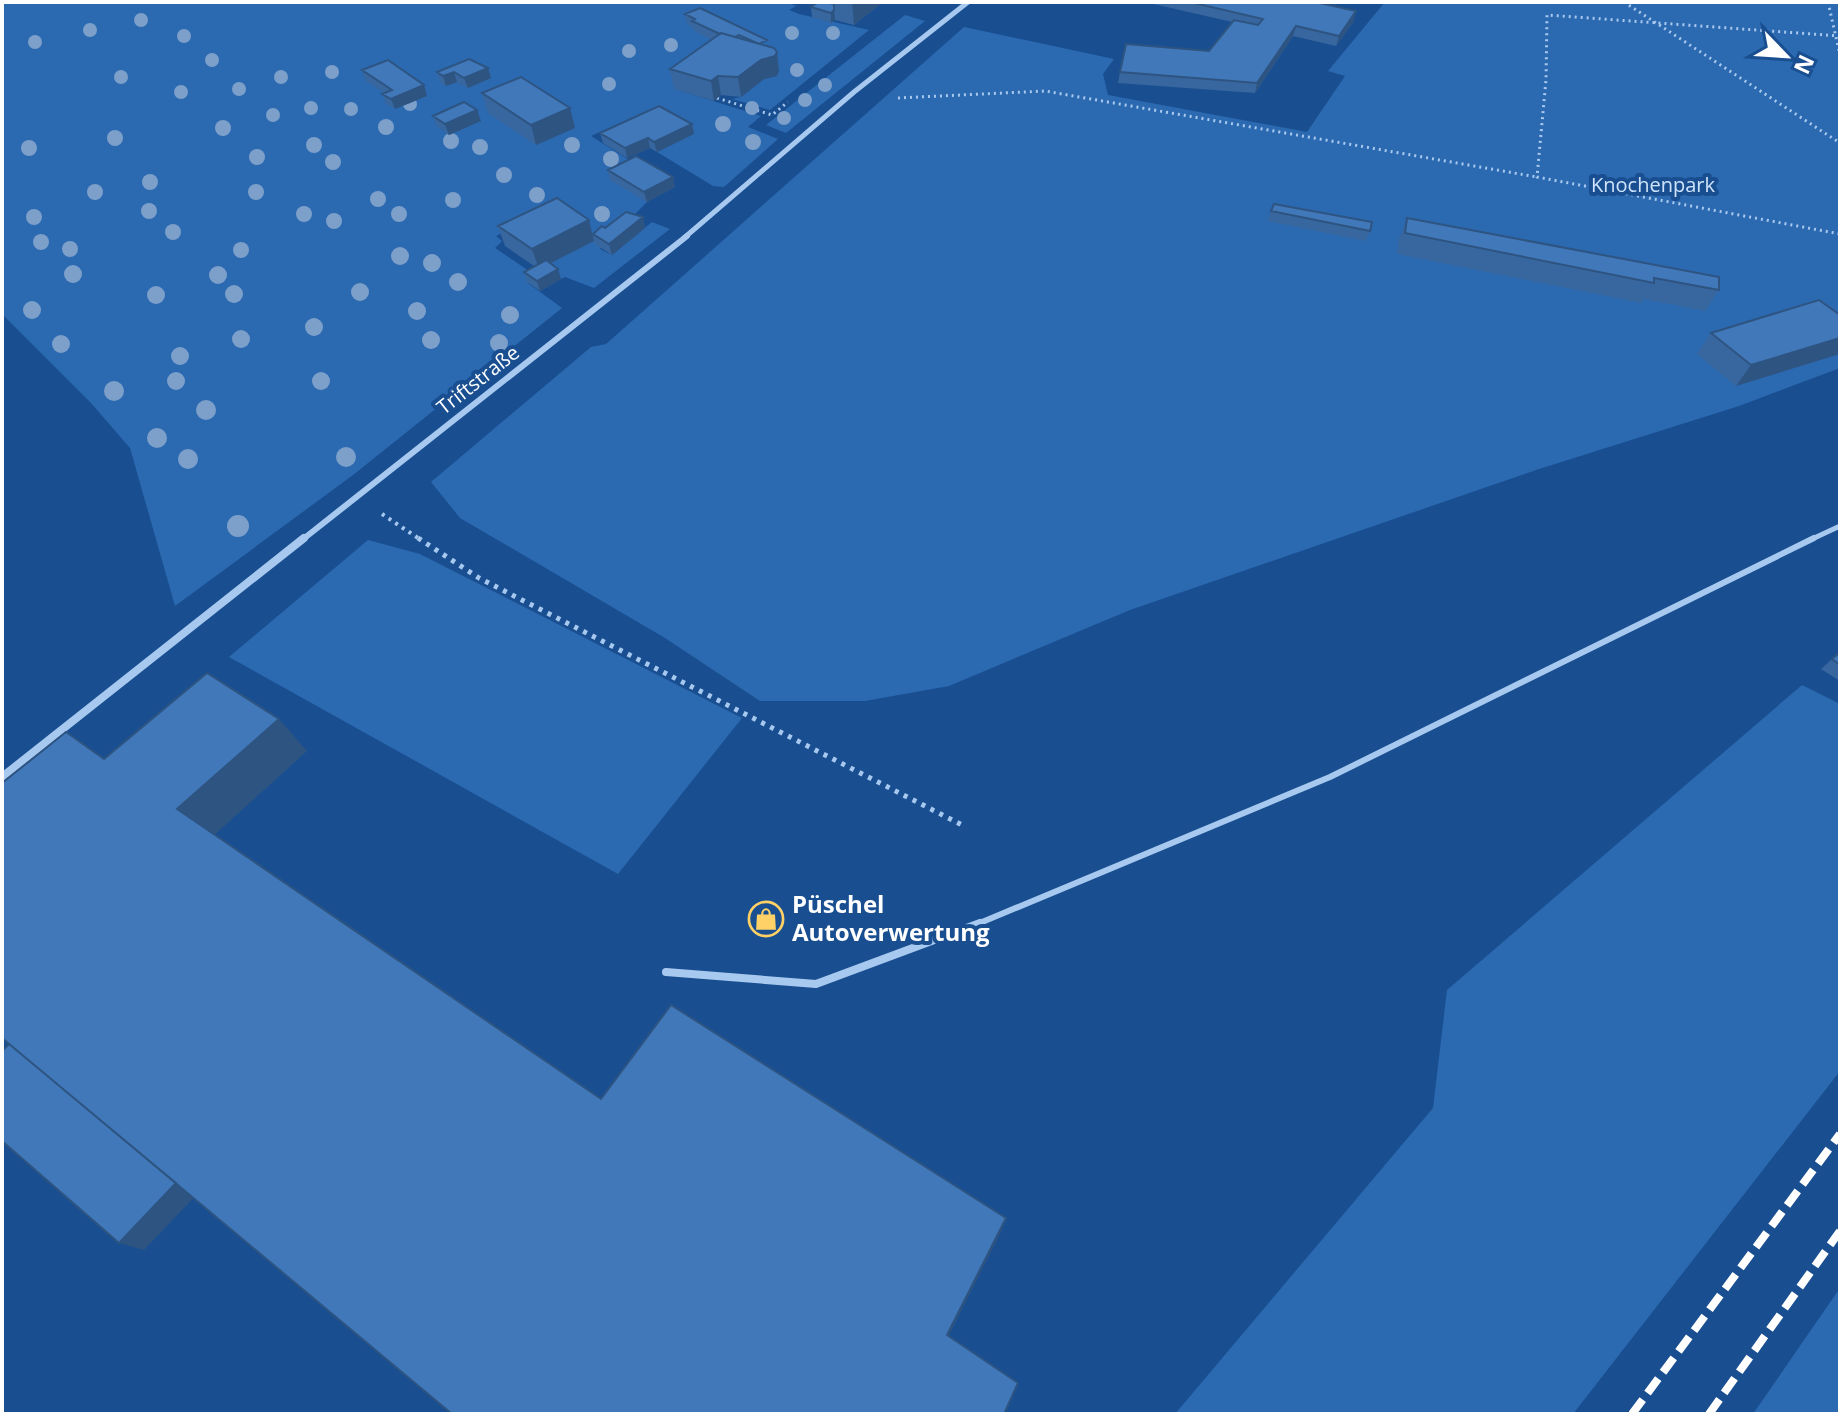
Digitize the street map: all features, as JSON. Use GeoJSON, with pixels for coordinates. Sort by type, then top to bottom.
{"type":"FeatureCollection","features":[{"type":"Feature","properties":{"kind":"street","name":"Triftstraße"},"geometry":{"type":"LineString","coordinates":[[2,777],[694,230],[854,92],[968,2]]}},
{"type":"Feature","properties":{"kind":"lane"},"geometry":{"type":"LineString","coordinates":[[666,972],[816,984],[1027,906],[1330,777],[1840,526]]}},
{"type":"Feature","properties":{"kind":"path"},"geometry":{"type":"LineString","coordinates":[[1624,2],[1840,143]]}},
{"type":"Feature","properties":{"kind":"path"},"geometry":{"type":"LineString","coordinates":[[1828,2],[1840,55]]}},
{"type":"Feature","properties":{"kind":"path"},"geometry":{"type":"LineString","coordinates":[[1537,177],[1546,80],[1547,15],[1838,36]]}},
{"type":"Feature","properties":{"kind":"path"},"geometry":{"type":"LineString","coordinates":[[854,92],[915,100],[1045,91],[1840,233]]}},
{"type":"Feature","properties":{"kind":"path"},"geometry":{"type":"LineString","coordinates":[[717,98],[772,115],[796,96]]}},
{"type":"Feature","properties":{"kind":"path"},"geometry":{"type":"LineString","coordinates":[[354,496],[479,578],[966,827]]}},
{"type":"Feature","properties":{"kind":"green space"},"geometry":{"type":"Polygon","coordinates":[[[2,2],[786,2],[796,6],[789,10],[799,14],[869,30],[770,110],[732,99],[741,97],[764,79],[777,76],[777,69],[675,89],[761,116],[748,127],[778,139],[724,187],[713,186],[657,152],[693,134],[649,110],[591,136],[639,166],[647,202],[600,249],[612,255],[652,222],[670,229],[594,288],[565,277],[561,279],[544,266],[523,223],[496,236],[502,241],[495,248],[538,277],[528,283],[562,308],[353,475],[175,606],[130,448],[91,403],[2,314],[2,2]]]}},
{"type":"Feature","properties":{"kind":"green space","name":"Knochenpark"},"geometry":{"type":"Polygon","coordinates":[[[1385,2],[1840,2],[1840,368],[1739,406],[1536,470],[1130,610],[949,686],[865,701],[760,701],[665,638],[460,518],[431,482],[591,347],[606,344],[964,27],[1114,59],[1103,74],[1108,95],[1307,132],[1345,76],[1328,71],[1385,2]]]}},
{"type":"Feature","properties":{"kind":"green space"},"geometry":{"type":"Polygon","coordinates":[[[905,15],[925,21],[786,133],[766,125],[905,15]]]}},
{"type":"Feature","properties":{"kind":"green space"},"geometry":{"type":"Polygon","coordinates":[[[368,540],[420,554],[742,718],[618,874],[229,657],[368,540]]]}},
{"type":"Feature","properties":{"kind":"green space"},"geometry":{"type":"Polygon","coordinates":[[[1802,685],[1840,704],[1840,1071],[1573,1414],[1175,1414],[1433,1108],[1447,990],[1802,685]]]}},
{"type":"Feature","properties":{"kind":"green space"},"geometry":{"type":"Polygon","coordinates":[[[1840,1288],[1840,1414],[1753,1414],[1840,1288]]]}},
{"type":"Feature","properties":{"kind":"building"},"geometry":{"type":"Polygon","coordinates":[[[818,2],[834,4],[834,10],[831,13],[811,7],[818,2]]]}},
{"type":"Feature","properties":{"kind":"building"},"geometry":{"type":"Polygon","coordinates":[[[1190,2],[1315,2],[1356,11],[1339,36],[1296,26],[1257,83],[1120,72],[1126,44],[1209,51],[1234,20],[1258,25],[1263,19],[1190,2]]]}},
{"type":"Feature","properties":{"kind":"building"},"geometry":{"type":"Polygon","coordinates":[[[700,8],[767,40],[759,44],[739,35],[720,34],[692,21],[695,19],[685,14],[700,8]]]}},
{"type":"Feature","properties":{"kind":"building"},"geometry":{"type":"Polygon","coordinates":[[[721,33],[774,48],[777,52],[738,77],[718,76],[711,81],[670,69],[721,33]]]}},
{"type":"Feature","properties":{"kind":"building"},"geometry":{"type":"Polygon","coordinates":[[[469,59],[488,68],[464,78],[454,72],[443,76],[437,72],[469,59]]]}},
{"type":"Feature","properties":{"kind":"building"},"geometry":{"type":"Polygon","coordinates":[[[388,60],[424,85],[391,99],[382,94],[392,90],[362,70],[388,60]]]}},
{"type":"Feature","properties":{"kind":"building"},"geometry":{"type":"Polygon","coordinates":[[[521,77],[570,108],[531,125],[482,93],[521,77]]]}},
{"type":"Feature","properties":{"kind":"building"},"geometry":{"type":"Polygon","coordinates":[[[464,102],[477,110],[445,124],[433,116],[464,102]]]}},
{"type":"Feature","properties":{"kind":"building"},"geometry":{"type":"Polygon","coordinates":[[[659,106],[692,124],[654,142],[648,138],[625,148],[600,133],[659,106]]]}},
{"type":"Feature","properties":{"kind":"building"},"geometry":{"type":"Polygon","coordinates":[[[636,156],[673,177],[644,192],[608,170],[636,156]]]}},
{"type":"Feature","properties":{"kind":"building"},"geometry":{"type":"Polygon","coordinates":[[[557,198],[589,220],[532,249],[498,226],[557,198]]]}},
{"type":"Feature","properties":{"kind":"building"},"geometry":{"type":"Polygon","coordinates":[[[1274,204],[1372,222],[1370,231],[1271,211],[1274,204]]]}},
{"type":"Feature","properties":{"kind":"building"},"geometry":{"type":"Polygon","coordinates":[[[626,212],[643,217],[609,244],[593,234],[602,226],[605,228],[626,212]]]}},
{"type":"Feature","properties":{"kind":"building"},"geometry":{"type":"Polygon","coordinates":[[[1407,218],[1719,277],[1719,290],[1654,278],[1654,283],[1405,233],[1407,218]]]}},
{"type":"Feature","properties":{"kind":"building"},"geometry":{"type":"Polygon","coordinates":[[[546,260],[558,269],[537,281],[524,272],[546,260]]]}},
{"type":"Feature","properties":{"kind":"building"},"geometry":{"type":"Polygon","coordinates":[[[1819,300],[1840,315],[1840,338],[1751,365],[1711,333],[1819,300]]]}},
{"type":"Feature","properties":{"kind":"building"},"geometry":{"type":"Polygon","coordinates":[[[1840,652],[1840,665],[1832,659],[1840,652]]]}},
{"type":"Feature","properties":{"kind":"building"},"geometry":{"type":"Polygon","coordinates":[[[207,673],[279,719],[177,809],[601,1099],[671,1005],[1006,1218],[947,1335],[1018,1383],[1004,1414],[452,1414],[2,1038],[2,783],[66,732],[104,759],[207,673]]]}},
{"type":"Feature","properties":{"kind":"building"},"geometry":{"type":"Polygon","coordinates":[[[9,1044],[176,1183],[119,1243],[2,1141],[2,1051],[9,1044]]]}},
{"type":"Feature","properties":{"kind":"railway"},"geometry":{"type":"LineString","coordinates":[[1632,1414],[1840,1134]]}},
{"type":"Feature","properties":{"kind":"railway"},"geometry":{"type":"LineString","coordinates":[[1709,1414],[1840,1231]]}},
{"type":"Feature","properties":{"kind":"place","name":"Püschel Autoverwertung"},"geometry":{"type":"Point","coordinates":[766,919]}}]}
